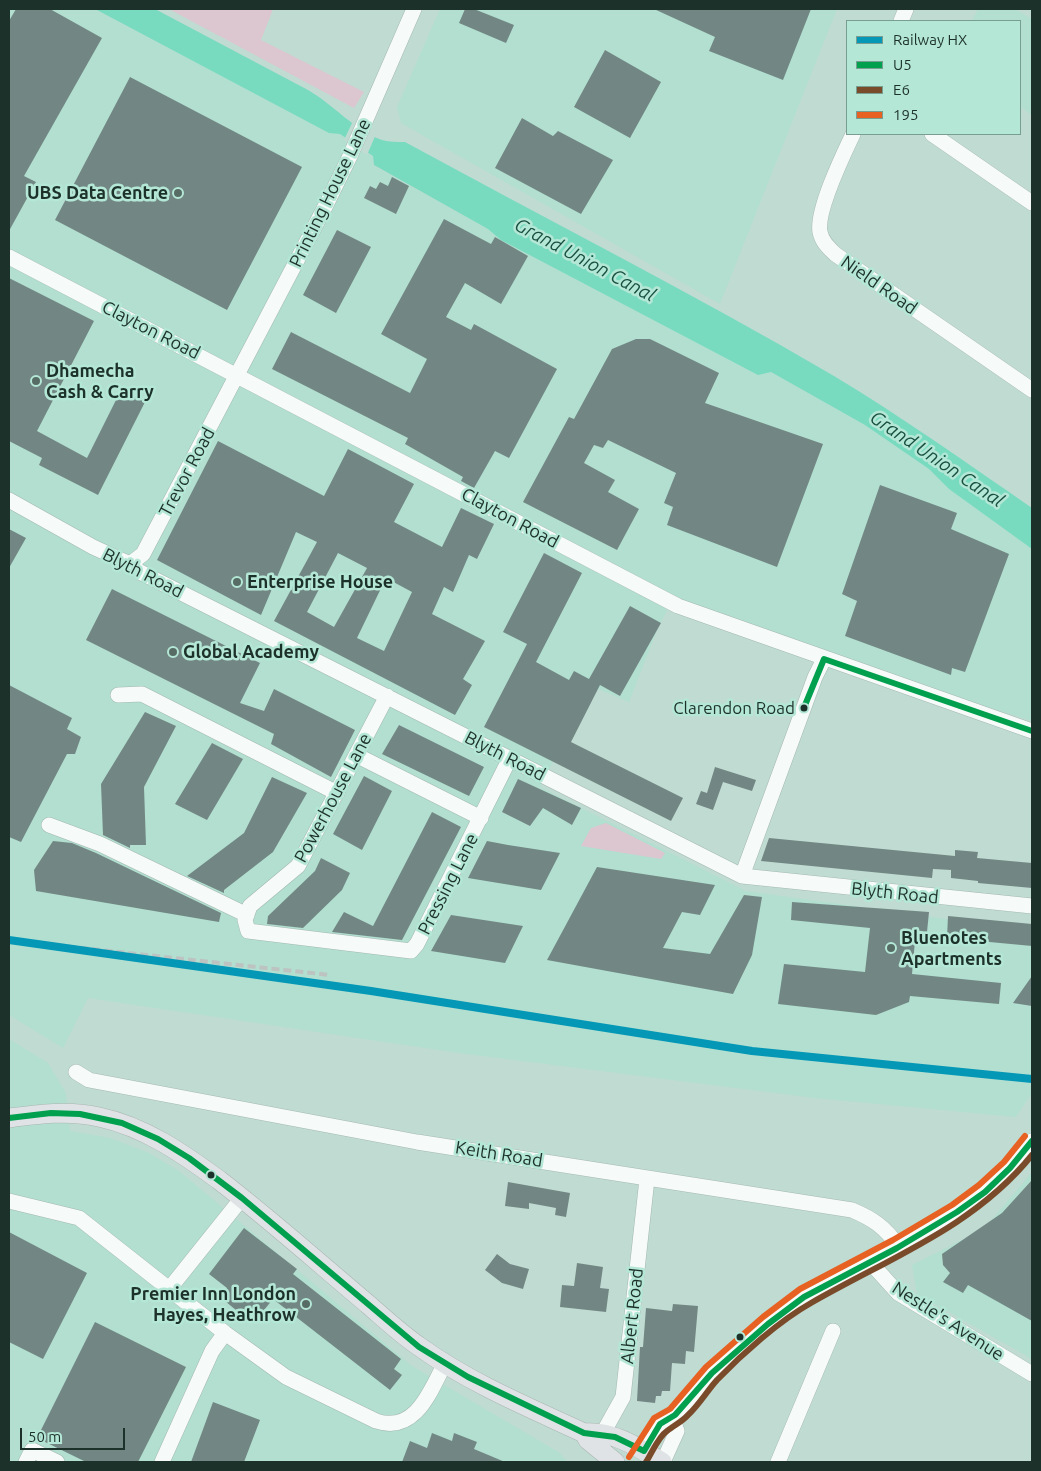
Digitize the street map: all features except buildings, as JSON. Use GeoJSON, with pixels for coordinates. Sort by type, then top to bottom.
{"type":"FeatureCollection","features":[{"type":"Feature","properties":{"kind":"main road"},"geometry":{"type":"LineString","coordinates":[[9,1118],[51,1113],[80,1114],[122,1123],[166,1144],[242,1198],[419,1347],[501,1394],[594,1438],[628,1441],[640,1456],[662,1462]]}},
{"type":"Feature","properties":{"kind":"main road"},"geometry":{"type":"LineString","coordinates":[[594,1438],[615,1462]]}},
{"type":"Feature","properties":{"kind":"street","name":"Printing House Lane"},"geometry":{"type":"LineString","coordinates":[[238,375],[350,156],[414,9]]}},
{"type":"Feature","properties":{"kind":"street","name":"Nield Road"},"geometry":{"type":"LineString","coordinates":[[853,135],[821,211],[820,233],[826,246],[1032,390]]}},
{"type":"Feature","properties":{"kind":"street"},"geometry":{"type":"LineString","coordinates":[[933,135],[1032,203]]}},
{"type":"Feature","properties":{"kind":"street","name":"Clayton Road"},"geometry":{"type":"LineString","coordinates":[[9,257],[678,606],[1032,731]]}},
{"type":"Feature","properties":{"kind":"street","name":"Trevor Road"},"geometry":{"type":"LineString","coordinates":[[130,564],[143,554],[238,375]]}},
{"type":"Feature","properties":{"kind":"street","name":"Blyth Road"},"geometry":{"type":"LineString","coordinates":[[9,500],[92,547],[130,564],[140,572],[742,876],[1032,906]]}},
{"type":"Feature","properties":{"kind":"street"},"geometry":{"type":"LineString","coordinates":[[742,876],[815,677],[824,659]]}},
{"type":"Feature","properties":{"kind":"street"},"geometry":{"type":"LineString","coordinates":[[118,695],[142,694],[336,793]]}},
{"type":"Feature","properties":{"kind":"street","name":"Powerhouse Lane"},"geometry":{"type":"LineString","coordinates":[[247,915],[250,906],[298,866],[387,696]]}},
{"type":"Feature","properties":{"kind":"street"},"geometry":{"type":"LineString","coordinates":[[356,755],[480,818]]}},
{"type":"Feature","properties":{"kind":"street","name":"Pressing Lane"},"geometry":{"type":"LineString","coordinates":[[247,915],[245,920],[248,931],[411,951],[417,944],[510,758]]}},
{"type":"Feature","properties":{"kind":"street"},"geometry":{"type":"LineString","coordinates":[[50,825],[100,844],[247,915]]}},
{"type":"Feature","properties":{"kind":"street","name":"Keith Road"},"geometry":{"type":"LineString","coordinates":[[84,1081],[417,1142],[852,1210],[877,1221],[888,1231],[898,1246]]}},
{"type":"Feature","properties":{"kind":"street"},"geometry":{"type":"LineString","coordinates":[[640,1456],[660,1424],[673,1420],[710,1375],[783,1312],[804,1297],[898,1246],[955,1213],[983,1194],[1006,1174],[1032,1141]]}},
{"type":"Feature","properties":{"kind":"street","name":"Albert Road"},"geometry":{"type":"LineString","coordinates":[[594,1438],[623,1397],[647,1179]]}},
{"type":"Feature","properties":{"kind":"street"},"geometry":{"type":"LineString","coordinates":[[170,1288],[242,1198]]}},
{"type":"Feature","properties":{"kind":"street"},"geometry":{"type":"LineString","coordinates":[[9,1201],[79,1218],[226,1333],[295,1383],[384,1424],[398,1424],[406,1421],[417,1411],[445,1363]]}},
{"type":"Feature","properties":{"kind":"street","name":"Nestle's Avenue"},"geometry":{"type":"LineString","coordinates":[[869,1261],[898,1293],[1032,1374]]}},
{"type":"Feature","properties":{"kind":"street"},"geometry":{"type":"LineString","coordinates":[[778,1462],[833,1331]]}},
{"type":"Feature","properties":{"kind":"street"},"geometry":{"type":"LineString","coordinates":[[162,1462],[208,1360],[226,1333]]}},
{"type":"Feature","properties":{"kind":"street"},"geometry":{"type":"LineString","coordinates":[[662,1462],[677,1432],[673,1420]]}},
{"type":"Feature","properties":{"kind":"street"},"geometry":{"type":"LineString","coordinates":[[26,1462],[32,1450],[57,1462]]}},
{"type":"Feature","properties":{"kind":"shaded area"},"geometry":{"type":"Polygon","coordinates":[[[9,9],[94,9],[329,132],[340,134],[373,156],[374,166],[488,229],[501,240],[758,374],[771,372],[865,425],[929,469],[949,489],[1032,549],[1032,721],[726,625],[674,597],[658,628],[629,702],[591,686],[540,787],[746,891],[1032,931],[1032,1093],[1016,1117],[815,1098],[459,1053],[88,998],[63,1048],[9,1015],[9,9]]]}},
{"type":"Feature","properties":{"kind":"shaded area"},"geometry":{"type":"Polygon","coordinates":[[[169,9],[273,9],[261,40],[364,92],[354,108],[169,9]]]}},
{"type":"Feature","properties":{"kind":"shaded area"},"geometry":{"type":"Polygon","coordinates":[[[440,9],[837,9],[720,304],[401,123],[397,107],[440,9]]]}},
{"type":"Feature","properties":{"kind":"shaded area"},"geometry":{"type":"Polygon","coordinates":[[[978,9],[1015,9],[1032,19],[1032,115],[1021,108],[1021,20],[972,20],[978,9]]]}},
{"type":"Feature","properties":{"kind":"shaded area"},"geometry":{"type":"Polygon","coordinates":[[[606,823],[665,853],[661,859],[581,846],[591,828],[606,823]]]}},
{"type":"Feature","properties":{"kind":"shaded area"},"geometry":{"type":"Polygon","coordinates":[[[9,1039],[48,1063],[66,1093],[70,1131],[110,1138],[149,1153],[179,1171],[412,1366],[560,1453],[567,1462],[9,1462],[9,1039]]]}},
{"type":"Feature","properties":{"kind":"shaded area"},"geometry":{"type":"Polygon","coordinates":[[[1032,1172],[1032,1359],[917,1294],[912,1265],[984,1229],[1032,1172]]]}},
{"type":"Feature","properties":{"kind":"water","name":"Grand Union Canal"},"geometry":{"type":"Polygon","coordinates":[[[95,9],[155,9],[308,90],[372,136],[385,141],[405,142],[674,286],[834,376],[959,457],[1032,508],[1032,549],[949,489],[929,469],[865,425],[771,372],[758,375],[501,240],[488,229],[374,165],[373,156],[340,134],[329,133],[95,9]]]}},
{"type":"Feature","properties":{"kind":"pier"},"geometry":{"type":"Polygon","coordinates":[[[353,121],[376,134],[367,155],[344,140],[353,121]]]}},
{"type":"Feature","properties":{"kind":"railway"},"geometry":{"type":"LineString","coordinates":[[9,940],[330,975]]}},
{"type":"Feature","properties":{"kind":"rail line","name":"HX"},"geometry":{"type":"LineString","coordinates":[[9,940],[371,991],[752,1051],[1032,1079]]}},
{"type":"Feature","properties":{"kind":"transit line","name":"U5"},"geometry":{"type":"LineString","coordinates":[[803,710],[824,659],[1032,731]]}},
{"type":"Feature","properties":{"kind":"transit line","name":"U5"},"geometry":{"type":"LineString","coordinates":[[9,1118],[51,1113],[80,1114],[122,1123],[158,1139],[189,1158],[242,1198],[419,1347],[468,1377],[584,1433],[615,1437],[644,1451],[660,1424],[675,1415],[712,1373],[768,1324],[804,1297],[897,1248],[957,1212],[985,1192],[1010,1168],[1032,1141]]}},
{"type":"Feature","properties":{"kind":"transit line","name":"195"},"geometry":{"type":"LineString","coordinates":[[629,1457],[654,1418],[670,1409],[706,1367],[763,1317],[800,1289],[893,1240],[952,1205],[979,1185],[1004,1162],[1025,1136]]}},
{"type":"Feature","properties":{"kind":"transit line","name":"E6"},"geometry":{"type":"LineString","coordinates":[[646,1462],[664,1434],[686,1417],[717,1380],[774,1328],[811,1303],[957,1222],[1009,1180],[1032,1155]]}},
{"type":"Feature","properties":{"kind":"place","name":"UBS Data Centre"},"geometry":{"type":"Point","coordinates":[178,193]}},
{"type":"Feature","properties":{"kind":"place","name":"Dhamecha Cash & Carry"},"geometry":{"type":"Point","coordinates":[36,381]}},
{"type":"Feature","properties":{"kind":"place","name":"Enterprise House"},"geometry":{"type":"Point","coordinates":[237,582]}},
{"type":"Feature","properties":{"kind":"place","name":"Global Academy"},"geometry":{"type":"Point","coordinates":[173,652]}},
{"type":"Feature","properties":{"kind":"place","name":"Clarendon Road"},"geometry":{"type":"Point","coordinates":[804,708]}},
{"type":"Feature","properties":{"kind":"place","name":"Bluenotes Apartments"},"geometry":{"type":"Point","coordinates":[891,948]}},
{"type":"Feature","properties":{"kind":"place","name":"Premier Inn London Hayes, Heathrow"},"geometry":{"type":"Point","coordinates":[306,1304]}}]}
